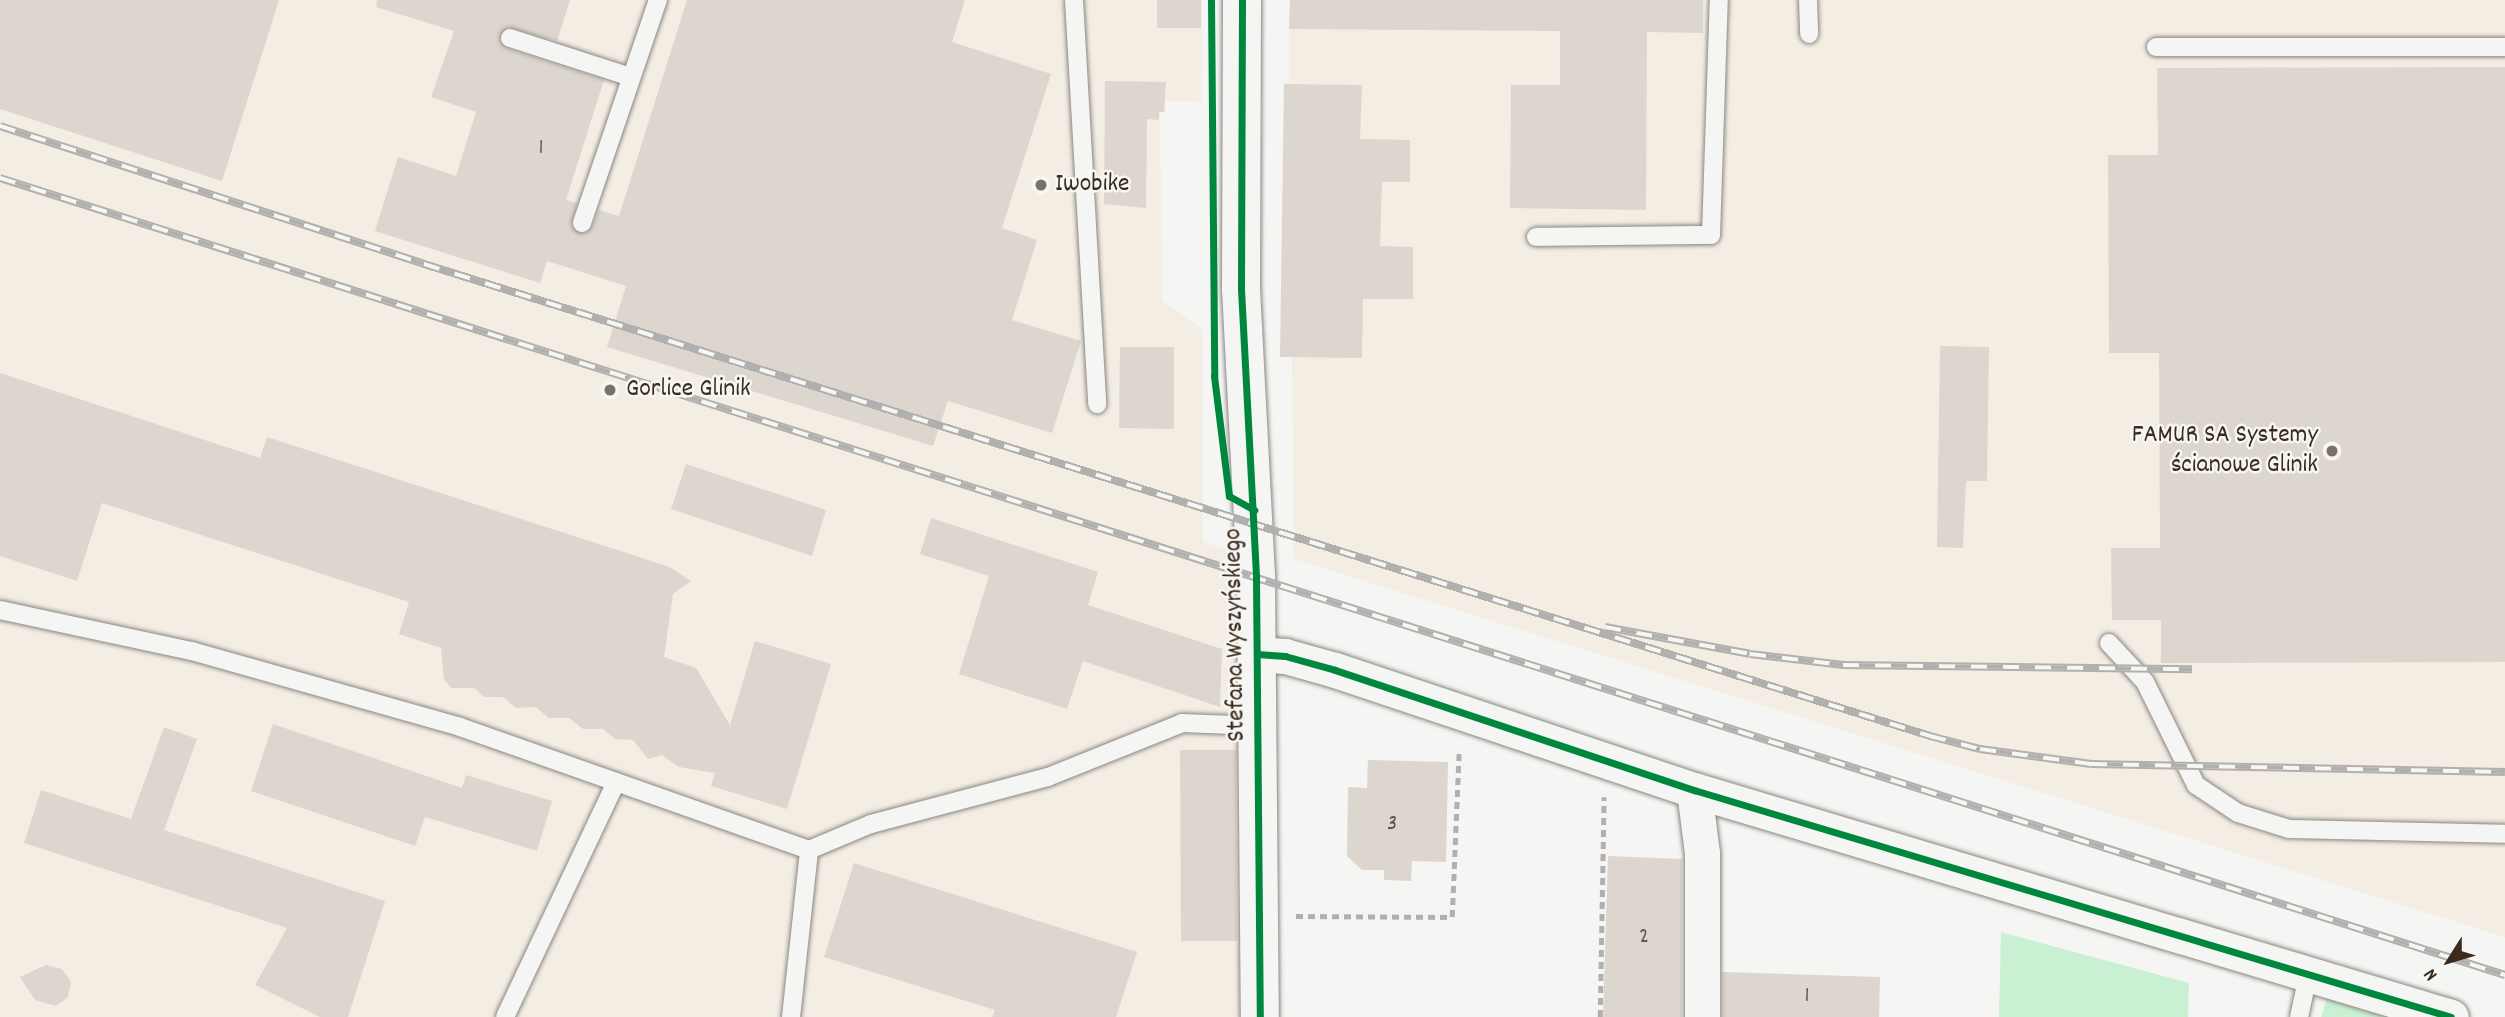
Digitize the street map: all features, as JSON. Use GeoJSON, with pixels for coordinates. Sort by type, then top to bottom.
{"type":"FeatureCollection","features":[{"type":"Feature","properties":{"kind":"street","name":"Stefana Wyszyńskiego"},"geometry":{"type":"LineString","coordinates":[[1242,0],[1241,289],[1258,654],[1260,1017]]}},
{"type":"Feature","properties":{"kind":"street"},"geometry":{"type":"LineString","coordinates":[[1258,654],[1285,656],[1335,670],[1694,790],[2309,971],[2451,1017]]}},
{"type":"Feature","properties":{"kind":"street"},"geometry":{"type":"LineString","coordinates":[[1694,790],[1702,853],[1702,1017]]}},
{"type":"Feature","properties":{"kind":"lane"},"geometry":{"type":"LineString","coordinates":[[582,223],[658,0]]}},
{"type":"Feature","properties":{"kind":"lane"},"geometry":{"type":"LineString","coordinates":[[1073,0],[1097,404]]}},
{"type":"Feature","properties":{"kind":"lane"},"geometry":{"type":"LineString","coordinates":[[1536,237],[1711,235],[1719,0]]}},
{"type":"Feature","properties":{"kind":"lane"},"geometry":{"type":"LineString","coordinates":[[1808,0],[1809,34]]}},
{"type":"Feature","properties":{"kind":"lane"},"geometry":{"type":"LineString","coordinates":[[510,38],[631,77]]}},
{"type":"Feature","properties":{"kind":"lane"},"geometry":{"type":"LineString","coordinates":[[2156,47],[2505,47]]}},
{"type":"Feature","properties":{"kind":"lane"},"geometry":{"type":"LineString","coordinates":[[0,610],[192,651],[460,727],[809,850],[871,824],[1048,778],[1182,723],[1259,726]]}},
{"type":"Feature","properties":{"kind":"lane"},"geometry":{"type":"LineString","coordinates":[[2109,643],[2145,682],[2196,785],[2238,813],[2289,829],[2505,834]]}},
{"type":"Feature","properties":{"kind":"lane"},"geometry":{"type":"LineString","coordinates":[[505,1017],[616,782]]}},
{"type":"Feature","properties":{"kind":"lane"},"geometry":{"type":"LineString","coordinates":[[791,1017],[809,850]]}},
{"type":"Feature","properties":{"kind":"lane"},"geometry":{"type":"LineString","coordinates":[[2300,1017],[2309,971]]}},
{"type":"Feature","properties":{"kind":"path"},"geometry":{"type":"LineString","coordinates":[[1284,916],[1452,917],[1460,741]]}},
{"type":"Feature","properties":{"kind":"path"},"geometry":{"type":"LineString","coordinates":[[1601,1017],[1605,792]]}},
{"type":"Feature","properties":{"kind":"shaded area"},"geometry":{"type":"Polygon","coordinates":[[[0,0],[1202,0],[1201,102],[1166,101],[1165,113],[1160,113],[1162,301],[1202,329],[1203,542],[1229,550],[1238,600],[1240,1017],[0,1017],[0,0]]]}},
{"type":"Feature","properties":{"kind":"shaded area"},"geometry":{"type":"Polygon","coordinates":[[[1290,0],[2505,0],[2505,937],[1294,559],[1292,357],[1282,356],[1284,84],[1289,83],[1290,0]]]}},
{"type":"Feature","properties":{"kind":"green space"},"geometry":{"type":"Polygon","coordinates":[[[2001,932],[2189,983],[2188,1017],[1999,1017],[2001,932]]]}},
{"type":"Feature","properties":{"kind":"green space"},"geometry":{"type":"Polygon","coordinates":[[[2328,995],[2413,1017],[2321,1017],[2328,995]]]}},
{"type":"Feature","properties":{"kind":"building"},"geometry":{"type":"Polygon","coordinates":[[[0,0],[279,0],[222,181],[0,109],[0,0]]]}},
{"type":"Feature","properties":{"kind":"building"},"geometry":{"type":"Polygon","coordinates":[[[377,0],[570,0],[557,41],[508,27],[499,40],[507,49],[604,80],[566,200],[577,203],[571,226],[584,234],[592,227],[599,210],[619,216],[687,0],[965,0],[952,42],[1051,74],[1002,228],[1037,240],[1012,320],[1081,341],[1052,433],[948,401],[933,446],[607,347],[626,286],[547,261],[540,283],[375,231],[398,157],[456,176],[476,112],[431,97],[454,31],[376,7],[377,0]]]}},
{"type":"Feature","properties":{"kind":"building"},"geometry":{"type":"Polygon","coordinates":[[[1157,0],[1201,0],[1201,28],[1157,28],[1157,0]]]}},
{"type":"Feature","properties":{"kind":"building"},"geometry":{"type":"Polygon","coordinates":[[[1290,0],[1703,0],[1703,33],[1647,32],[1646,210],[1510,208],[1511,85],[1560,85],[1560,31],[1289,29],[1290,0]]]}},
{"type":"Feature","properties":{"kind":"building","name":"FAMUR SA Systemy ścianowe Glinik"},"geometry":{"type":"Polygon","coordinates":[[[2505,67],[2505,662],[2161,663],[2161,620],[2112,620],[2111,548],[2160,548],[2159,353],[2109,353],[2108,155],[2158,155],[2157,68],[2505,67]]]}},
{"type":"Feature","properties":{"kind":"building"},"geometry":{"type":"Polygon","coordinates":[[[1105,81],[1166,82],[1164,112],[1159,112],[1159,120],[1147,119],[1146,208],[1104,204],[1105,81]]]}},
{"type":"Feature","properties":{"kind":"building"},"geometry":{"type":"Polygon","coordinates":[[[1284,84],[1362,85],[1360,139],[1410,140],[1410,182],[1382,182],[1380,246],[1413,247],[1413,299],[1363,299],[1362,358],[1280,357],[1284,84]]]}},
{"type":"Feature","properties":{"kind":"building"},"geometry":{"type":"Polygon","coordinates":[[[1940,346],[1989,347],[1987,481],[1966,481],[1963,548],[1937,547],[1940,346]]]}},
{"type":"Feature","properties":{"kind":"building"},"geometry":{"type":"Polygon","coordinates":[[[1120,347],[1174,347],[1174,429],[1119,428],[1120,347]]]}},
{"type":"Feature","properties":{"kind":"building"},"geometry":{"type":"Polygon","coordinates":[[[0,373],[260,458],[267,437],[670,567],[691,581],[673,594],[664,657],[696,668],[730,725],[755,641],[831,664],[787,809],[711,786],[715,773],[679,767],[662,755],[648,759],[633,740],[615,739],[603,729],[583,729],[569,718],[549,718],[536,707],[516,708],[503,697],[484,697],[474,688],[451,688],[444,679],[441,648],[399,634],[409,602],[102,503],[77,581],[0,556],[0,373]]]}},
{"type":"Feature","properties":{"kind":"building"},"geometry":{"type":"Polygon","coordinates":[[[686,464],[826,510],[812,556],[671,509],[686,464]]]}},
{"type":"Feature","properties":{"kind":"building"},"geometry":{"type":"Polygon","coordinates":[[[931,518],[1098,572],[1088,605],[1222,649],[1220,707],[1083,661],[1067,709],[959,674],[989,576],[920,554],[931,518]]]}},
{"type":"Feature","properties":{"kind":"building"},"geometry":{"type":"Polygon","coordinates":[[[273,724],[462,788],[466,775],[552,801],[537,851],[425,817],[415,846],[251,791],[273,724]]]}},
{"type":"Feature","properties":{"kind":"building"},"geometry":{"type":"Polygon","coordinates":[[[164,727],[197,739],[164,830],[385,901],[348,1017],[320,1017],[255,985],[287,928],[24,843],[41,790],[131,819],[164,727]]]}},
{"type":"Feature","properties":{"kind":"building"},"geometry":{"type":"Polygon","coordinates":[[[1180,750],[1236,750],[1237,941],[1181,941],[1180,750]]]}},
{"type":"Feature","properties":{"kind":"building"},"geometry":{"type":"Polygon","coordinates":[[[1368,760],[1448,762],[1446,862],[1412,861],[1411,881],[1384,880],[1384,870],[1362,870],[1347,856],[1348,787],[1367,788],[1368,760]]]}},
{"type":"Feature","properties":{"kind":"building"},"geometry":{"type":"Polygon","coordinates":[[[1608,856],[1682,859],[1682,1017],[1603,1017],[1608,856]]]}},
{"type":"Feature","properties":{"kind":"building"},"geometry":{"type":"Polygon","coordinates":[[[854,863],[1137,952],[1116,1017],[992,1017],[995,1010],[824,957],[854,863]]]}},
{"type":"Feature","properties":{"kind":"building"},"geometry":{"type":"Polygon","coordinates":[[[46,965],[62,969],[71,982],[68,997],[56,1006],[35,1000],[20,977],[46,965]]]}},
{"type":"Feature","properties":{"kind":"building"},"geometry":{"type":"Polygon","coordinates":[[[1722,972],[1880,977],[1879,1017],[1722,1017],[1722,972]]]}},
{"type":"Feature","properties":{"kind":"railway"},"geometry":{"type":"LineString","coordinates":[[0,126],[424,264],[1930,736],[1980,749],[2091,764],[2505,772]]}},
{"type":"Feature","properties":{"kind":"railway"},"geometry":{"type":"LineString","coordinates":[[0,178],[2505,975]]}},
{"type":"Feature","properties":{"kind":"railway"},"geometry":{"type":"LineString","coordinates":[[1605,627],[1750,654],[1843,665],[2192,669]]}},
{"type":"Feature","properties":{"kind":"cycle path"},"geometry":{"type":"LineString","coordinates":[[1211,0],[1214,376],[1229,496],[1254,510]]}},
{"type":"Feature","properties":{"kind":"cycle path"},"geometry":{"type":"LineString","coordinates":[[1242,0],[1241,289],[1256,578],[1260,1017]]}},
{"type":"Feature","properties":{"kind":"cycle path"},"geometry":{"type":"LineString","coordinates":[[1257,654],[1285,656],[1335,670],[1694,790],[2451,1017]]}},
{"type":"Feature","properties":{"kind":"place","name":"Iwobike"},"geometry":{"type":"Point","coordinates":[1041,185]}},
{"type":"Feature","properties":{"kind":"place","name":"Gorlice Glinik"},"geometry":{"type":"Point","coordinates":[610,390]}},
{"type":"Feature","properties":{"kind":"place","name":"FAMUR SA Systemy ścianowe Glinik"},"geometry":{"type":"Point","coordinates":[2332,451]}}]}
